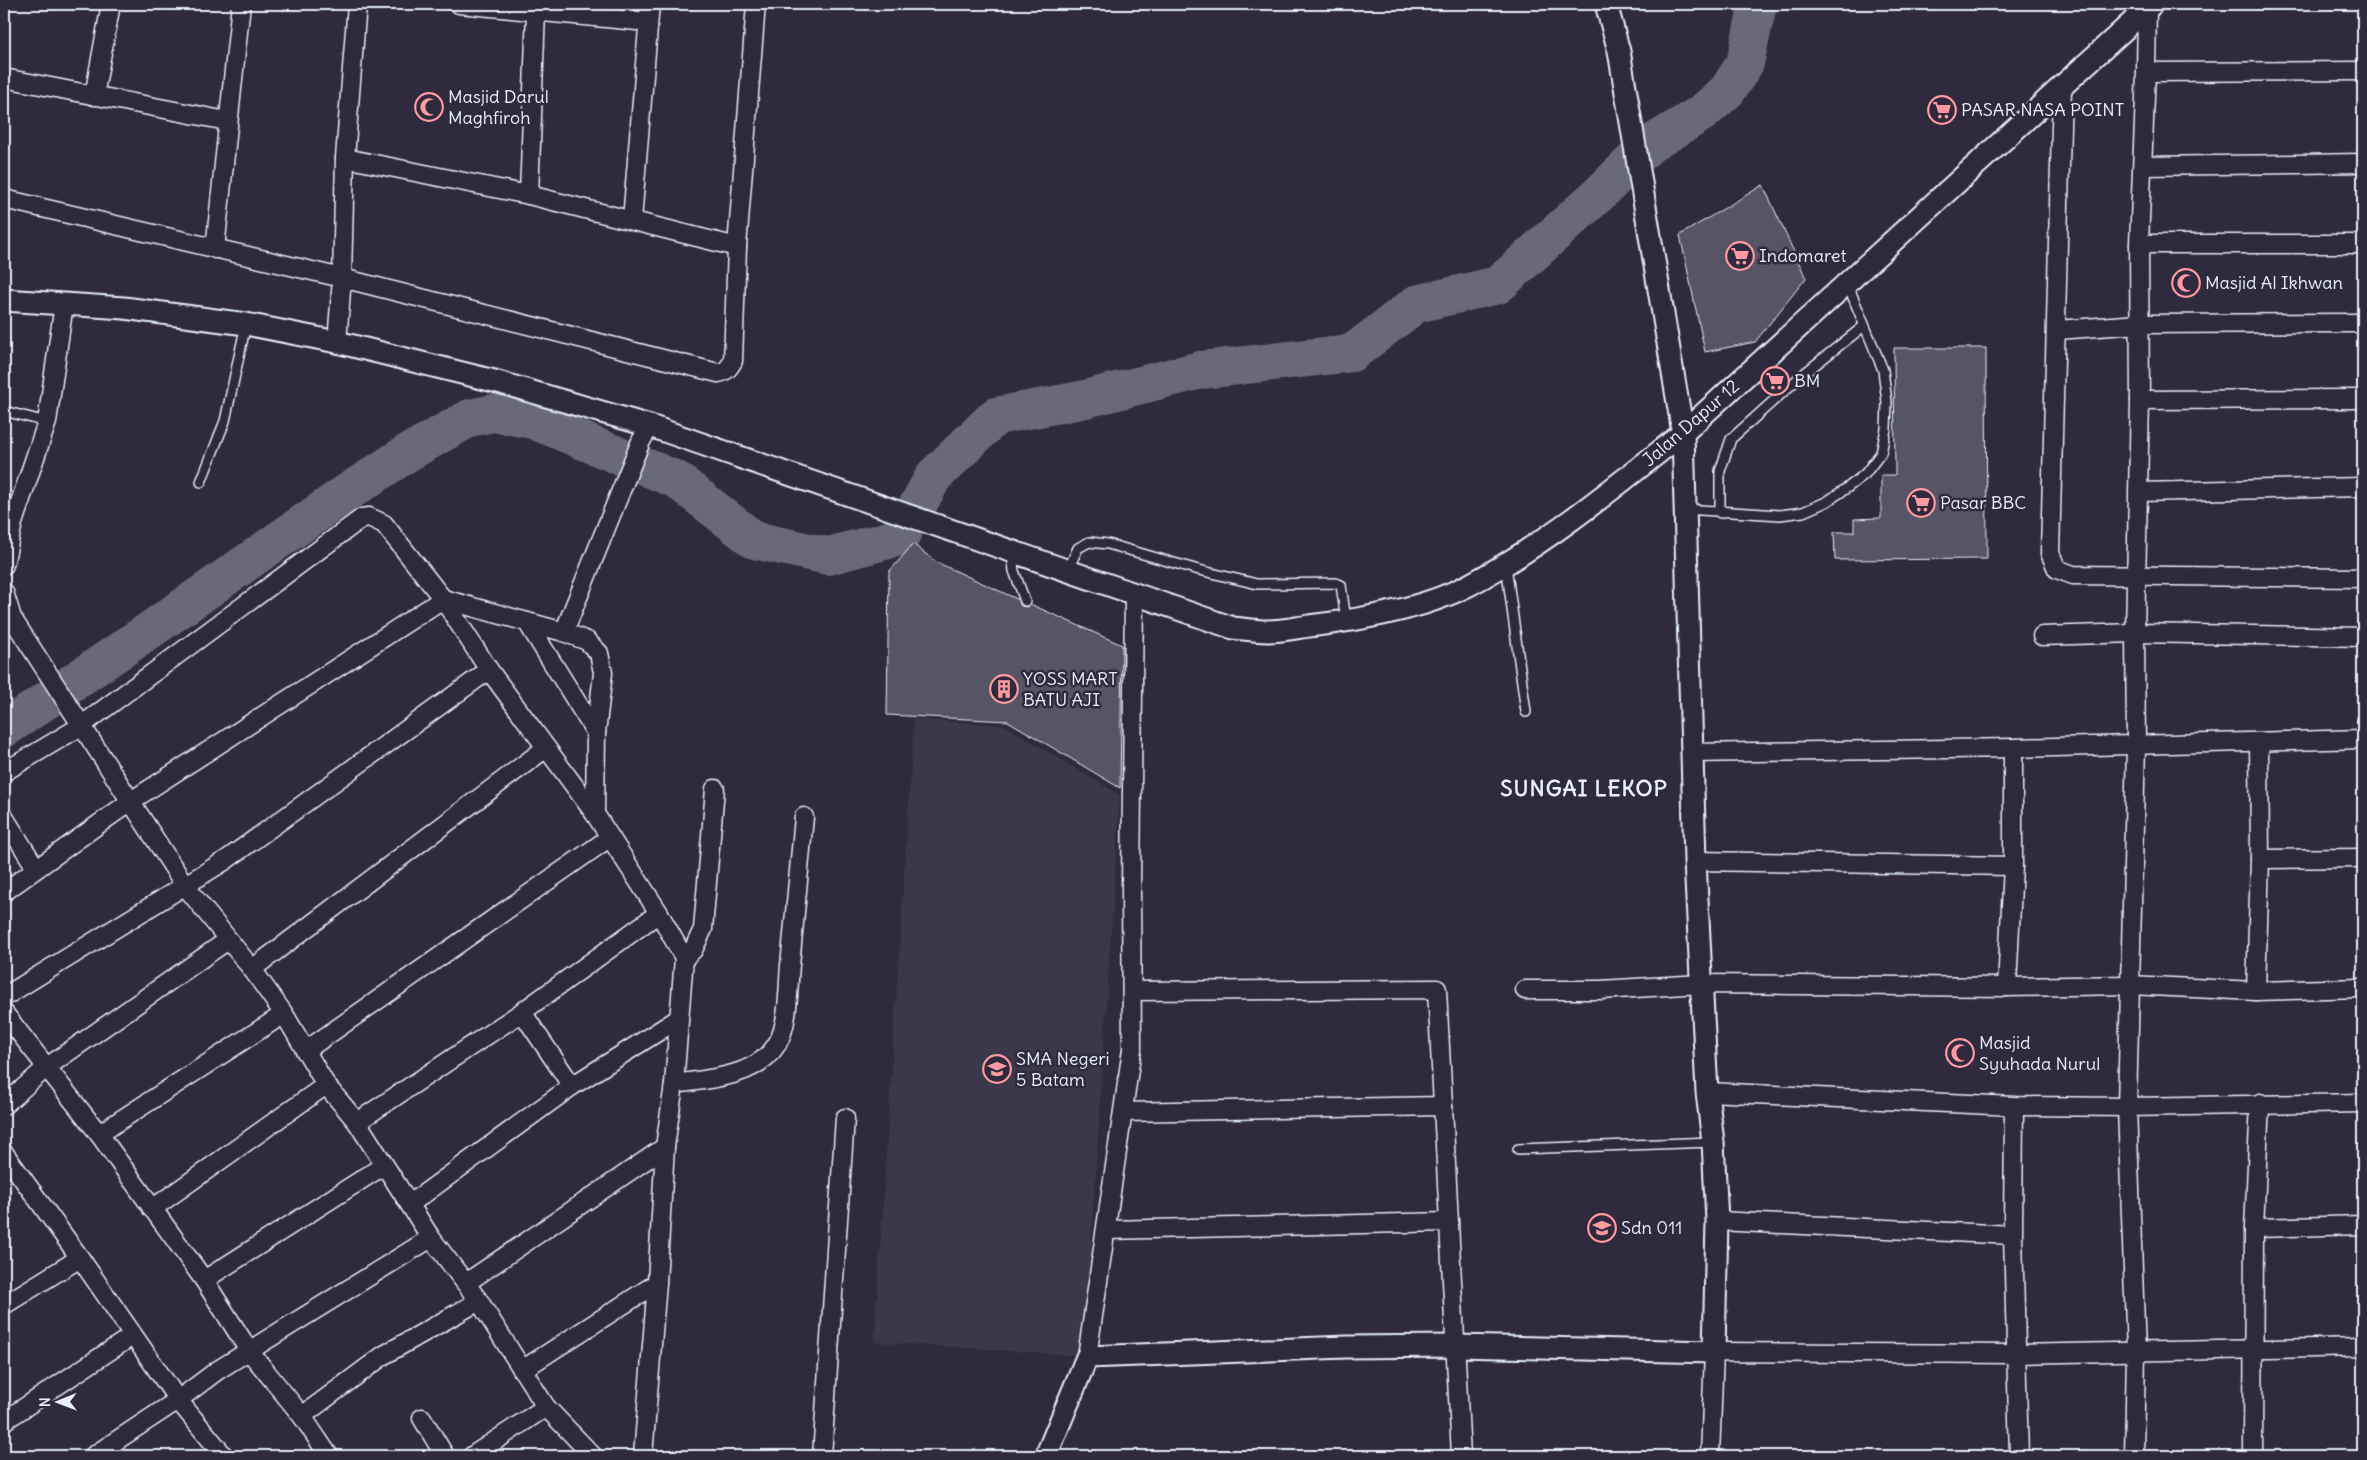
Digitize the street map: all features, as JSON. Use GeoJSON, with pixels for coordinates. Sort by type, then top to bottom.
{"type":"FeatureCollection","features":[{"type":"Feature","properties":{"kind":"street"},"geometry":{"type":"LineString","coordinates":[[94,96],[111,4]]}},
{"type":"Feature","properties":{"kind":"street"},"geometry":{"type":"LineString","coordinates":[[215,250],[227,121],[241,4]]}},
{"type":"Feature","properties":{"kind":"street"},"geometry":{"type":"LineString","coordinates":[[337,342],[342,278],[345,158],[357,4]]}},
{"type":"Feature","properties":{"kind":"street"},"geometry":{"type":"LineString","coordinates":[[460,4],[648,22]]}},
{"type":"Feature","properties":{"kind":"street"},"geometry":{"type":"LineString","coordinates":[[632,220],[650,4]]}},
{"type":"Feature","properties":{"kind":"street"},"geometry":{"type":"LineString","coordinates":[[4,199],[215,250],[342,278],[723,372],[728,369],[733,361],[737,246],[756,4]]}},
{"type":"Feature","properties":{"kind":"street"},"geometry":{"type":"LineString","coordinates":[[1606,4],[1619,51],[1683,433],[1695,861],[1707,1092],[1714,1142],[1717,1221],[1710,1456]]}},
{"type":"Feature","properties":{"kind":"street"},"geometry":{"type":"LineString","coordinates":[[2134,1456],[2136,1352],[2127,1107],[2136,745],[2135,633],[2138,577],[2140,400],[2139,244],[2146,72],[2151,5]]}},
{"type":"Feature","properties":{"kind":"street","name":"Jalan Dapur 12"},"geometry":{"type":"LineString","coordinates":[[4,300],[124,308],[246,324],[337,342],[498,382],[646,433],[860,498],[1233,628],[1268,631],[1346,622],[1380,615],[1442,597],[1469,585],[1547,537],[1683,433],[2151,5]]}},
{"type":"Feature","properties":{"kind":"street"},"geometry":{"type":"LineString","coordinates":[[529,195],[536,11]]}},
{"type":"Feature","properties":{"kind":"street"},"geometry":{"type":"LineString","coordinates":[[2146,72],[2363,71]]}},
{"type":"Feature","properties":{"kind":"street"},"geometry":{"type":"LineString","coordinates":[[4,78],[227,121]]}},
{"type":"Feature","properties":{"kind":"street"},"geometry":{"type":"LineString","coordinates":[[2062,88],[2050,553],[2057,569],[2065,574],[2138,577],[2363,578]]}},
{"type":"Feature","properties":{"kind":"street"},"geometry":{"type":"LineString","coordinates":[[345,158],[529,195],[737,246]]}},
{"type":"Feature","properties":{"kind":"street"},"geometry":{"type":"LineString","coordinates":[[2142,166],[2363,163]]}},
{"type":"Feature","properties":{"kind":"street"},"geometry":{"type":"LineString","coordinates":[[2139,244],[2363,244]]}},
{"type":"Feature","properties":{"kind":"street"},"geometry":{"type":"LineString","coordinates":[[4,565],[13,523],[47,422],[64,304]]}},
{"type":"Feature","properties":{"kind":"street"},"geometry":{"type":"LineString","coordinates":[[2057,330],[2139,324],[2363,323]]}},
{"type":"Feature","properties":{"kind":"street"},"geometry":{"type":"LineString","coordinates":[[2140,400],[2363,399]]}},
{"type":"Feature","properties":{"kind":"street"},"geometry":{"type":"LineString","coordinates":[[564,632],[646,433]]}},
{"type":"Feature","properties":{"kind":"street"},"geometry":{"type":"LineString","coordinates":[[2139,492],[2363,488]]}},
{"type":"Feature","properties":{"kind":"street"},"geometry":{"type":"LineString","coordinates":[[4,772],[362,518],[369,517],[384,524],[443,600],[489,670],[594,814],[659,913],[684,958],[674,1084],[665,1147],[657,1283],[643,1456]]}},
{"type":"Feature","properties":{"kind":"street"},"geometry":{"type":"LineString","coordinates":[[4,592],[12,618],[186,887],[252,970],[284,1014],[326,1085],[357,1122],[383,1166],[431,1238],[479,1300],[546,1407],[593,1456]]}},
{"type":"Feature","properties":{"kind":"street"},"geometry":{"type":"LineString","coordinates":[[1046,1456],[1087,1357],[1132,1049],[1131,877],[1134,594]]}},
{"type":"Feature","properties":{"kind":"street"},"geometry":{"type":"LineString","coordinates":[[4,892],[131,801],[443,600],[564,632],[593,645],[599,653],[602,663],[596,733],[594,814]]}},
{"type":"Feature","properties":{"kind":"street"},"geometry":{"type":"LineString","coordinates":[[527,622],[596,733]]}},
{"type":"Feature","properties":{"kind":"street"},"geometry":{"type":"LineString","coordinates":[[2042,636],[2135,633],[2363,637]]}},
{"type":"Feature","properties":{"kind":"street"},"geometry":{"type":"LineString","coordinates":[[4,997],[186,887],[489,670]]}},
{"type":"Feature","properties":{"kind":"street"},"geometry":{"type":"LineString","coordinates":[[1691,753],[2013,748],[2363,739]]}},
{"type":"Feature","properties":{"kind":"street"},"geometry":{"type":"LineString","coordinates":[[2256,991],[2260,859],[2259,742]]}},
{"type":"Feature","properties":{"kind":"street"},"geometry":{"type":"LineString","coordinates":[[252,970],[546,748]]}},
{"type":"Feature","properties":{"kind":"street"},"geometry":{"type":"LineString","coordinates":[[2008,987],[2013,866],[2013,748]]}},
{"type":"Feature","properties":{"kind":"street"},"geometry":{"type":"LineString","coordinates":[[684,958],[693,950],[703,929],[715,789]]}},
{"type":"Feature","properties":{"kind":"street"},"geometry":{"type":"LineString","coordinates":[[4,817],[36,868]]}},
{"type":"Feature","properties":{"kind":"street"},"geometry":{"type":"LineString","coordinates":[[674,1084],[728,1076],[748,1068],[765,1056],[778,1043],[786,1011],[804,817]]}},
{"type":"Feature","properties":{"kind":"street"},"geometry":{"type":"LineString","coordinates":[[305,1051],[609,838]]}},
{"type":"Feature","properties":{"kind":"street"},"geometry":{"type":"LineString","coordinates":[[2260,859],[2363,858]]}},
{"type":"Feature","properties":{"kind":"street"},"geometry":{"type":"LineString","coordinates":[[1695,861],[2013,866]]}},
{"type":"Feature","properties":{"kind":"street"},"geometry":{"type":"LineString","coordinates":[[357,1122],[522,1012],[659,913]]}},
{"type":"Feature","properties":{"kind":"street"},"geometry":{"type":"LineString","coordinates":[[4,1105],[47,1067],[228,940]]}},
{"type":"Feature","properties":{"kind":"street"},"geometry":{"type":"LineString","coordinates":[[1525,990],[1600,990],[1702,984],[2008,987],[2129,985],[2256,991],[2363,988]]}},
{"type":"Feature","properties":{"kind":"street"},"geometry":{"type":"LineString","coordinates":[[1132,991],[1437,989],[1461,1456]]}},
{"type":"Feature","properties":{"kind":"street"},"geometry":{"type":"LineString","coordinates":[[522,1012],[572,1086]]}},
{"type":"Feature","properties":{"kind":"street"},"geometry":{"type":"LineString","coordinates":[[4,1014],[99,1134],[204,1280],[250,1352],[302,1416],[329,1456]]}},
{"type":"Feature","properties":{"kind":"street"},"geometry":{"type":"LineString","coordinates":[[99,1134],[284,1014]]}},
{"type":"Feature","properties":{"kind":"street"},"geometry":{"type":"LineString","coordinates":[[410,1204],[572,1086],[678,1019]]}},
{"type":"Feature","properties":{"kind":"street"},"geometry":{"type":"LineString","coordinates":[[152,1209],[326,1085]]}},
{"type":"Feature","properties":{"kind":"street"},"geometry":{"type":"LineString","coordinates":[[1707,1092],[2014,1106],[2127,1107],[2363,1102]]}},
{"type":"Feature","properties":{"kind":"street"},"geometry":{"type":"LineString","coordinates":[[2253,1456],[2254,1228],[2260,1103]]}},
{"type":"Feature","properties":{"kind":"street"},"geometry":{"type":"LineString","coordinates":[[1123,1112],[1443,1106]]}},
{"type":"Feature","properties":{"kind":"street"},"geometry":{"type":"LineString","coordinates":[[2014,1106],[2013,1235],[2019,1456]]}},
{"type":"Feature","properties":{"kind":"street"},"geometry":{"type":"LineString","coordinates":[[822,1456],[845,1118]]}},
{"type":"Feature","properties":{"kind":"street"},"geometry":{"type":"LineString","coordinates":[[466,1283],[665,1147]]}},
{"type":"Feature","properties":{"kind":"street"},"geometry":{"type":"LineString","coordinates":[[4,1153],[80,1258],[132,1336],[178,1400],[223,1456]]}},
{"type":"Feature","properties":{"kind":"street"},"geometry":{"type":"LineString","coordinates":[[204,1280],[383,1166]]}},
{"type":"Feature","properties":{"kind":"street"},"geometry":{"type":"LineString","coordinates":[[1717,1221],[2013,1235]]}},
{"type":"Feature","properties":{"kind":"street"},"geometry":{"type":"LineString","coordinates":[[1107,1230],[1449,1222]]}},
{"type":"Feature","properties":{"kind":"street"},"geometry":{"type":"LineString","coordinates":[[2254,1228],[2363,1225]]}},
{"type":"Feature","properties":{"kind":"street"},"geometry":{"type":"LineString","coordinates":[[93,1456],[178,1400],[218,1370],[250,1352],[431,1238]]}},
{"type":"Feature","properties":{"kind":"street"},"geometry":{"type":"LineString","coordinates":[[4,1306],[80,1258]]}},
{"type":"Feature","properties":{"kind":"street"},"geometry":{"type":"LineString","coordinates":[[522,1370],[657,1283]]}},
{"type":"Feature","properties":{"kind":"street"},"geometry":{"type":"LineString","coordinates":[[302,1416],[384,1355],[479,1300]]}},
{"type":"Feature","properties":{"kind":"street"},"geometry":{"type":"LineString","coordinates":[[4,1421],[132,1336]]}},
{"type":"Feature","properties":{"kind":"street"},"geometry":{"type":"LineString","coordinates":[[1087,1357],[1346,1347],[1456,1346],[1714,1352],[2016,1354],[2254,1351],[2363,1347]]}},
{"type":"Feature","properties":{"kind":"street"},"geometry":{"type":"LineString","coordinates":[[472,1456],[546,1407]]}},
{"type":"Feature","properties":{"kind":"street"},"geometry":{"type":"LineString","coordinates":[[422,1418],[445,1456]]}},
{"type":"Feature","properties":{"kind":"lane"},"geometry":{"type":"LineString","coordinates":[[1684,509],[1720,513],[1780,515],[1803,512],[1826,502],[1865,474],[1880,453],[1886,429],[1887,402],[1883,370],[1846,284]]}},
{"type":"Feature","properties":{"kind":"lane"},"geometry":{"type":"LineString","coordinates":[[201,482],[226,421],[246,324]]}},
{"type":"Feature","properties":{"kind":"lane"},"geometry":{"type":"LineString","coordinates":[[1720,513],[1720,471],[1731,439],[1801,376],[1864,326]]}},
{"type":"Feature","properties":{"kind":"lane"},"geometry":{"type":"LineString","coordinates":[[4,411],[47,422]]}},
{"type":"Feature","properties":{"kind":"lane"},"geometry":{"type":"LineString","coordinates":[[1068,570],[1078,548],[1089,542],[1108,544],[1195,569],[1257,584],[1335,583],[1340,585],[1343,591],[1346,622]]}},
{"type":"Feature","properties":{"kind":"lane"},"geometry":{"type":"LineString","coordinates":[[1012,550],[1014,571],[1025,601]]}},
{"type":"Feature","properties":{"kind":"lane"},"geometry":{"type":"LineString","coordinates":[[1505,562],[1526,712]]}},
{"type":"Feature","properties":{"kind":"lane"},"geometry":{"type":"LineString","coordinates":[[1518,1148],[1714,1142]]}},
{"type":"Feature","properties":{"kind":"shaded area","name":"SMA Negeri 5 Batam"},"geometry":{"type":"Polygon","coordinates":[[[914,719],[1004,725],[1120,795],[1084,1356],[874,1342],[914,719]]]}},
{"type":"Feature","properties":{"kind":"building","name":"Indomaret"},"geometry":{"type":"Polygon","coordinates":[[[1763,185],[1806,278],[1755,342],[1705,352],[1680,235],[1763,185]]]}},
{"type":"Feature","properties":{"kind":"building"},"geometry":{"type":"Polygon","coordinates":[[[1894,348],[1986,348],[1987,559],[1835,560],[1834,532],[1854,532],[1854,519],[1881,518],[1881,475],[1895,475],[1894,348]]]}},
{"type":"Feature","properties":{"kind":"building","name":"YOSS MART BATU AJI"},"geometry":{"type":"Polygon","coordinates":[[[913,544],[936,562],[1017,599],[1021,606],[1027,607],[1030,604],[1122,645],[1120,788],[1008,721],[887,715],[889,572],[913,544]]]}},
{"type":"Feature","properties":{"kind":"waterway"},"geometry":{"type":"LineString","coordinates":[[4,729],[143,635],[339,498],[409,452],[470,418],[493,413],[533,420],[677,480],[754,540],[828,556],[900,537],[934,476],[996,416],[1081,400],[1201,370],[1352,353],[1416,304],[1498,285],[1599,194],[1649,145],[1702,113],[1727,91],[1745,63],[1758,4]]}},
{"type":"Feature","properties":{"kind":"place","name":"Masjid Darul Maghfiroh"},"geometry":{"type":"Point","coordinates":[429,107]}},
{"type":"Feature","properties":{"kind":"place","name":"PASAR NASA POINT"},"geometry":{"type":"Point","coordinates":[1942,110]}},
{"type":"Feature","properties":{"kind":"place","name":"Indomaret"},"geometry":{"type":"Point","coordinates":[1740,256]}},
{"type":"Feature","properties":{"kind":"place","name":"Masjid Al Ikhwan"},"geometry":{"type":"Point","coordinates":[2186,283]}},
{"type":"Feature","properties":{"kind":"place","name":"BM"},"geometry":{"type":"Point","coordinates":[1775,381]}},
{"type":"Feature","properties":{"kind":"place","name":"Pasar BBC"},"geometry":{"type":"Point","coordinates":[1921,503]}},
{"type":"Feature","properties":{"kind":"place","name":"YOSS MART BATU AJI"},"geometry":{"type":"Point","coordinates":[1004,689]}},
{"type":"Feature","properties":{"kind":"place","name":"Masjid Syuhada Nurul"},"geometry":{"type":"Point","coordinates":[1960,1053]}},
{"type":"Feature","properties":{"kind":"place","name":"SMA Negeri 5 Batam"},"geometry":{"type":"Point","coordinates":[997,1069]}},
{"type":"Feature","properties":{"kind":"place","name":"Sdn 011"},"geometry":{"type":"Point","coordinates":[1602,1228]}},
{"type":"Feature","properties":{"kind":"district","name":"SUNGAI LEKOP"},"geometry":{"type":"Point","coordinates":[1584,788]}}]}
